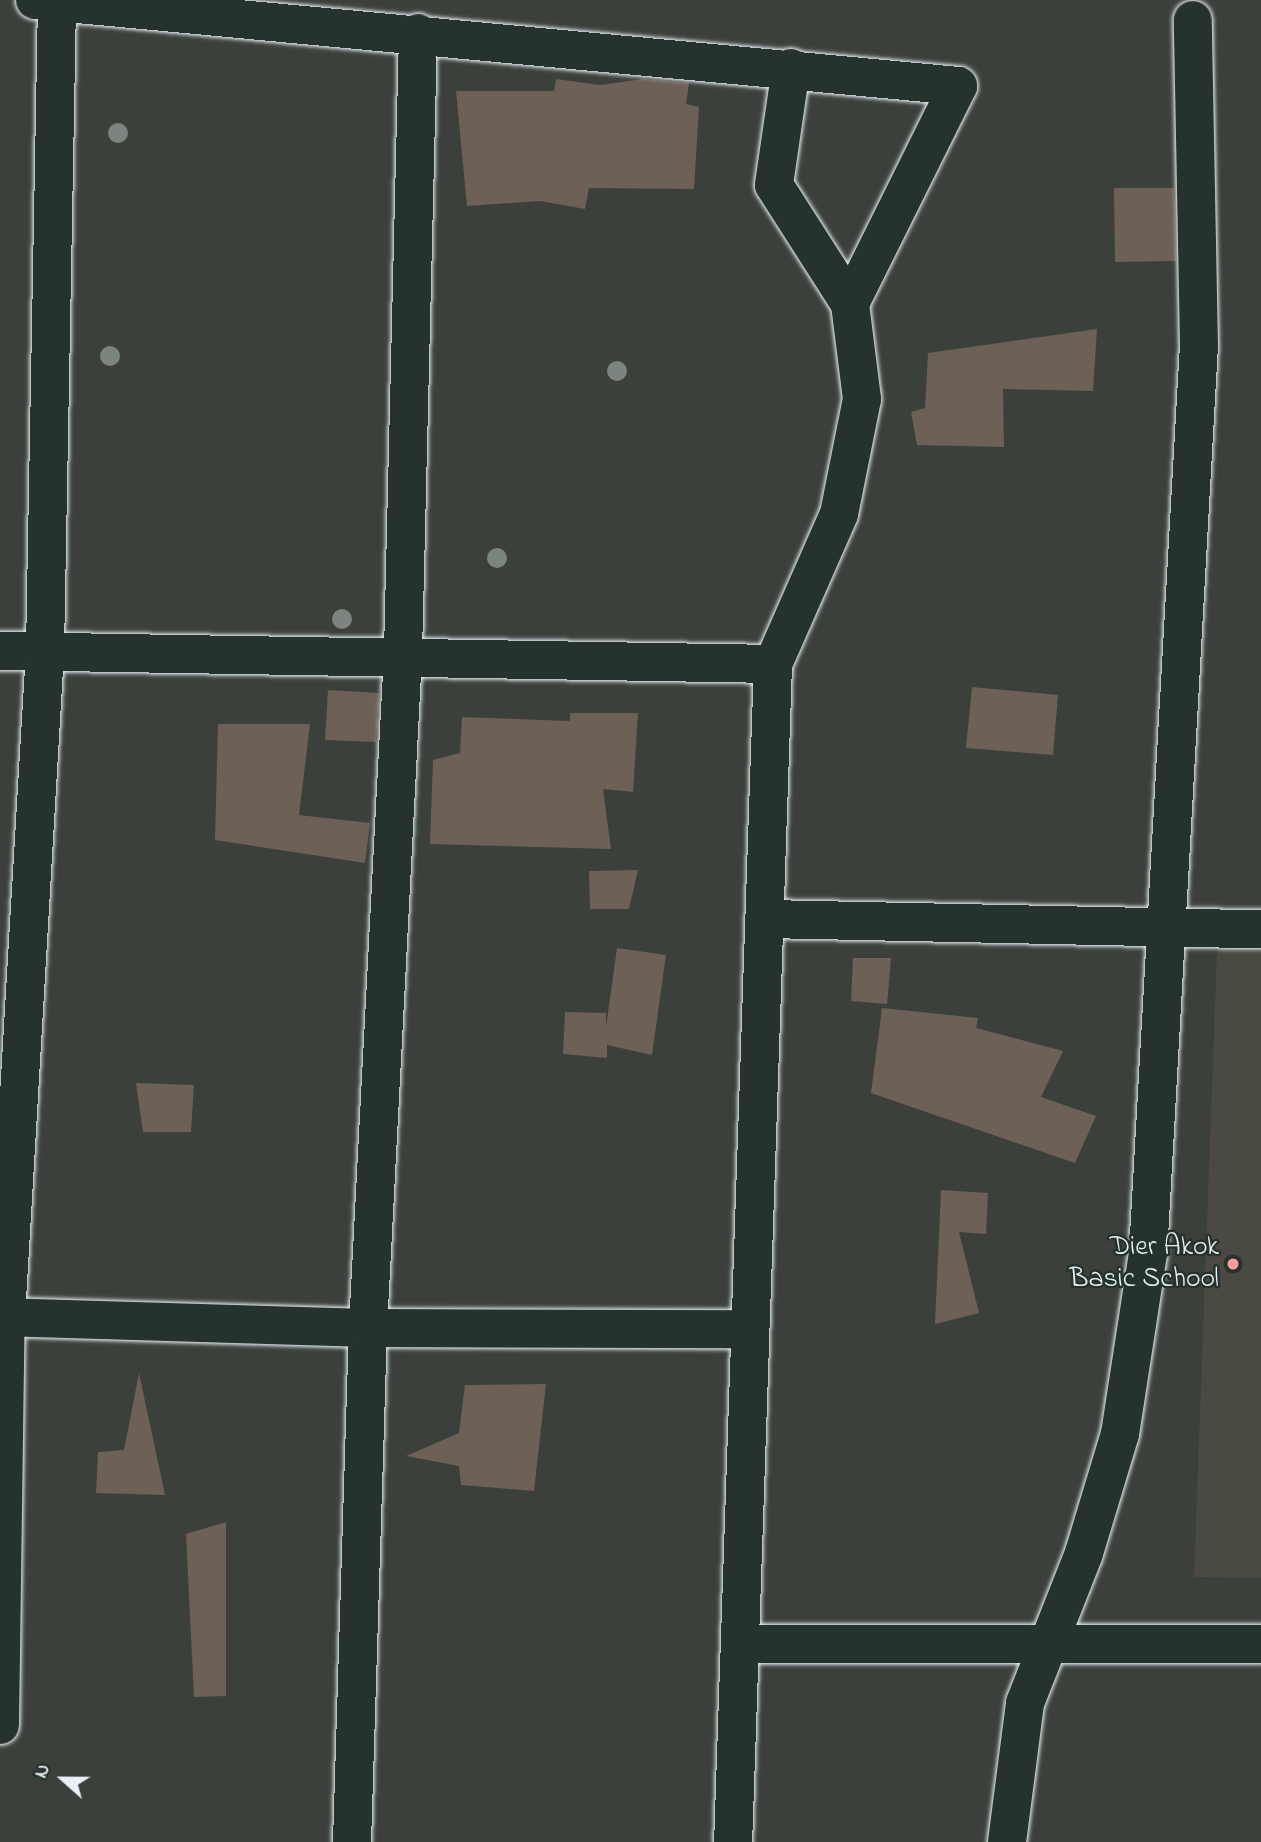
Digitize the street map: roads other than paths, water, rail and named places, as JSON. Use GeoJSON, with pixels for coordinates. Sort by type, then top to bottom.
{"type":"FeatureCollection","features":[{"type":"Feature","properties":{"kind":"street"},"geometry":{"type":"LineString","coordinates":[[35,0],[418,33],[958,86],[850,304]]}},
{"type":"Feature","properties":{"kind":"street"},"geometry":{"type":"LineString","coordinates":[[0,1725],[3,1317],[45,651],[57,0]]}},
{"type":"Feature","properties":{"kind":"street"},"geometry":{"type":"LineString","coordinates":[[1007,1842],[1025,1703],[1084,1553],[1122,1420],[1148,1254],[1199,346],[1193,20]]}},
{"type":"Feature","properties":{"kind":"street"},"geometry":{"type":"LineString","coordinates":[[352,1842],[368,1328],[403,653],[418,33]]}},
{"type":"Feature","properties":{"kind":"street"},"geometry":{"type":"LineString","coordinates":[[733,1842],[742,1644],[748,1329],[766,919],[773,664],[839,514],[862,399],[850,304],[774,186],[791,68]]}},
{"type":"Feature","properties":{"kind":"street"},"geometry":{"type":"LineString","coordinates":[[0,651],[403,653],[773,664]]}},
{"type":"Feature","properties":{"kind":"street"},"geometry":{"type":"LineString","coordinates":[[766,919],[1261,929]]}},
{"type":"Feature","properties":{"kind":"street"},"geometry":{"type":"LineString","coordinates":[[3,1317],[368,1328],[748,1329]]}},
{"type":"Feature","properties":{"kind":"street"},"geometry":{"type":"LineString","coordinates":[[742,1644],[1261,1644]]}},
{"type":"Feature","properties":{"kind":"place","name":"Dier Akok Basic School"},"geometry":{"type":"Point","coordinates":[1233,1264]}}]}
